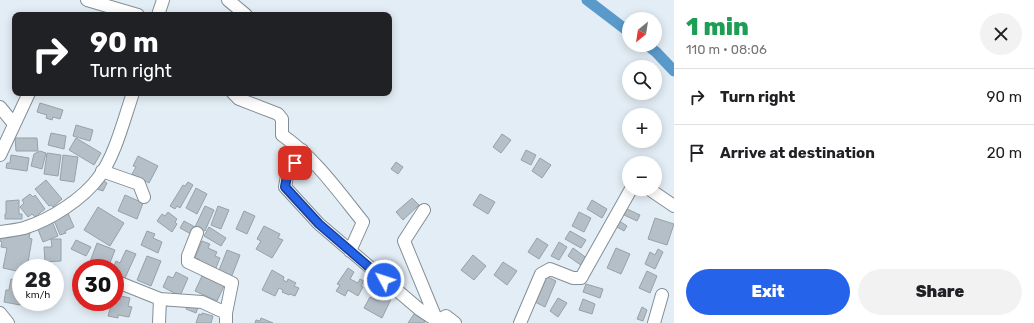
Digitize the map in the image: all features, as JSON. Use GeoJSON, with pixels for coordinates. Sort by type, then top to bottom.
{"type":"FeatureCollection","features":[{"type":"Feature","properties":{"kind":"street"},"geometry":{"type":"LineString","coordinates":[[87,0],[128,12]]}},
{"type":"Feature","properties":{"kind":"street"},"geometry":{"type":"LineString","coordinates":[[159,12],[163,0]]}},
{"type":"Feature","properties":{"kind":"street"},"geometry":{"type":"LineString","coordinates":[[228,0],[242,12]]}},
{"type":"Feature","properties":{"kind":"street"},"geometry":{"type":"LineString","coordinates":[[0,155],[27,96]]}},
{"type":"Feature","properties":{"kind":"street"},"geometry":{"type":"LineString","coordinates":[[0,232],[24,228],[37,223],[72,204],[85,193],[99,177],[114,149],[132,96]]}},
{"type":"Feature","properties":{"kind":"street"},"geometry":{"type":"LineString","coordinates":[[236,96],[239,99],[278,114],[282,119],[282,134],[302,150],[317,165],[363,222],[350,251]]}},
{"type":"Feature","properties":{"kind":"street"},"geometry":{"type":"LineString","coordinates":[[0,108],[14,124]]}},
{"type":"Feature","properties":{"kind":"street"},"geometry":{"type":"LineString","coordinates":[[302,150],[287,176],[285,187],[319,224],[436,322]]}},
{"type":"Feature","properties":{"kind":"street"},"geometry":{"type":"LineString","coordinates":[[102,171],[139,184],[144,197]]}},
{"type":"Feature","properties":{"kind":"street"},"geometry":{"type":"LineString","coordinates":[[520,323],[542,274],[550,269],[573,278],[581,278],[626,196]]}},
{"type":"Feature","properties":{"kind":"street"},"geometry":{"type":"LineString","coordinates":[[659,196],[674,206]]}},
{"type":"Feature","properties":{"kind":"street"},"geometry":{"type":"LineString","coordinates":[[424,210],[404,241],[436,322]]}},
{"type":"Feature","properties":{"kind":"street"},"geometry":{"type":"LineString","coordinates":[[124,285],[160,299],[202,302],[226,318],[232,283],[188,262],[188,256],[197,233]]}},
{"type":"Feature","properties":{"kind":"street"},"geometry":{"type":"LineString","coordinates":[[654,323],[662,295]]}},
{"type":"Feature","properties":{"kind":"street"},"geometry":{"type":"LineString","coordinates":[[159,323],[160,299]]}},
{"type":"Feature","properties":{"kind":"street"},"geometry":{"type":"LineString","coordinates":[[0,313],[8,323]]}},
{"type":"Feature","properties":{"kind":"street"},"geometry":{"type":"LineString","coordinates":[[436,322],[446,316],[455,323]]}},
{"type":"Feature","properties":{"kind":"building"},"geometry":{"type":"Polygon","coordinates":[[[40,103],[63,110],[60,119],[53,117],[52,120],[46,118],[47,115],[37,112],[40,103]]]}},
{"type":"Feature","properties":{"kind":"building"},"geometry":{"type":"Polygon","coordinates":[[[76,125],[93,130],[90,141],[73,136],[76,125]]]}},
{"type":"Feature","properties":{"kind":"building"},"geometry":{"type":"Polygon","coordinates":[[[51,133],[66,136],[64,149],[48,145],[51,133]]]}},
{"type":"Feature","properties":{"kind":"building"},"geometry":{"type":"Polygon","coordinates":[[[502,134],[511,140],[501,153],[493,147],[502,134]]]}},
{"type":"Feature","properties":{"kind":"building"},"geometry":{"type":"Polygon","coordinates":[[[15,138],[37,138],[38,151],[16,151],[15,138]]]}},
{"type":"Feature","properties":{"kind":"building"},"geometry":{"type":"Polygon","coordinates":[[[76,138],[101,153],[94,165],[69,150],[76,138]]]}},
{"type":"Feature","properties":{"kind":"building"},"geometry":{"type":"Polygon","coordinates":[[[526,150],[536,155],[531,165],[521,160],[526,150]]]}},
{"type":"Feature","properties":{"kind":"building"},"geometry":{"type":"Polygon","coordinates":[[[40,151],[46,153],[42,169],[31,166],[34,154],[40,151]]]}},
{"type":"Feature","properties":{"kind":"building"},"geometry":{"type":"Polygon","coordinates":[[[47,153],[61,155],[58,176],[44,174],[47,153]]]}},
{"type":"Feature","properties":{"kind":"building"},"geometry":{"type":"Polygon","coordinates":[[[11,155],[29,158],[27,171],[6,168],[7,163],[10,163],[11,155]]]}},
{"type":"Feature","properties":{"kind":"building"},"geometry":{"type":"Polygon","coordinates":[[[63,155],[78,157],[74,182],[60,180],[63,155]]]}},
{"type":"Feature","properties":{"kind":"building"},"geometry":{"type":"Polygon","coordinates":[[[138,156],[158,166],[149,183],[132,174],[136,167],[133,166],[138,156]]]}},
{"type":"Feature","properties":{"kind":"building"},"geometry":{"type":"Polygon","coordinates":[[[540,158],[551,165],[542,178],[532,171],[540,158]]]}},
{"type":"Feature","properties":{"kind":"building"},"geometry":{"type":"Polygon","coordinates":[[[396,162],[403,167],[398,174],[391,169],[396,162]]]}},
{"type":"Feature","properties":{"kind":"building"},"geometry":{"type":"Polygon","coordinates":[[[46,180],[62,199],[53,207],[51,205],[49,206],[35,189],[46,180]]]}},
{"type":"Feature","properties":{"kind":"building"},"geometry":{"type":"Polygon","coordinates":[[[102,180],[107,183],[103,191],[97,189],[102,180]]]}},
{"type":"Feature","properties":{"kind":"building"},"geometry":{"type":"Polygon","coordinates":[[[188,182],[193,185],[180,208],[177,206],[175,209],[170,206],[183,185],[185,186],[188,182]]]}},
{"type":"Feature","properties":{"kind":"building"},"geometry":{"type":"Polygon","coordinates":[[[196,188],[207,194],[197,214],[186,208],[196,188]]]}},
{"type":"Feature","properties":{"kind":"building"},"geometry":{"type":"Polygon","coordinates":[[[30,194],[33,197],[35,195],[45,209],[35,217],[32,214],[28,217],[20,207],[24,203],[22,200],[30,194]]]}},
{"type":"Feature","properties":{"kind":"building"},"geometry":{"type":"Polygon","coordinates":[[[480,194],[495,202],[488,214],[473,205],[480,194]]]}},
{"type":"Feature","properties":{"kind":"building"},"geometry":{"type":"Polygon","coordinates":[[[125,195],[143,203],[137,219],[118,211],[125,195]]]}},
{"type":"Feature","properties":{"kind":"building"},"geometry":{"type":"Polygon","coordinates":[[[412,198],[419,205],[403,220],[396,212],[412,198]]]}},
{"type":"Feature","properties":{"kind":"building"},"geometry":{"type":"Polygon","coordinates":[[[19,200],[19,214],[22,214],[22,219],[5,219],[6,201],[19,200]]]}},
{"type":"Feature","properties":{"kind":"building"},"geometry":{"type":"Polygon","coordinates":[[[592,200],[607,209],[602,218],[587,209],[592,200]]]}},
{"type":"Feature","properties":{"kind":"building"},"geometry":{"type":"Polygon","coordinates":[[[205,206],[214,210],[205,231],[195,227],[205,206]]]}},
{"type":"Feature","properties":{"kind":"building"},"geometry":{"type":"Polygon","coordinates":[[[218,206],[229,210],[221,229],[211,225],[218,206]]]}},
{"type":"Feature","properties":{"kind":"building"},"geometry":{"type":"Polygon","coordinates":[[[98,207],[124,223],[110,246],[84,230],[98,207]]]}},
{"type":"Feature","properties":{"kind":"building"},"geometry":{"type":"Polygon","coordinates":[[[625,208],[640,215],[637,221],[622,214],[625,208]]]}},
{"type":"Feature","properties":{"kind":"building"},"geometry":{"type":"Polygon","coordinates":[[[67,211],[74,227],[65,231],[66,233],[60,235],[53,218],[67,211]]]}},
{"type":"Feature","properties":{"kind":"building"},"geometry":{"type":"Polygon","coordinates":[[[244,211],[255,216],[247,234],[236,229],[244,211]]]}},
{"type":"Feature","properties":{"kind":"building"},"geometry":{"type":"Polygon","coordinates":[[[168,212],[177,219],[175,222],[177,224],[172,232],[157,221],[162,214],[165,216],[168,212]]]}},
{"type":"Feature","properties":{"kind":"building"},"geometry":{"type":"Polygon","coordinates":[[[579,212],[591,218],[584,232],[572,226],[579,212]]]}},
{"type":"Feature","properties":{"kind":"building"},"geometry":{"type":"Polygon","coordinates":[[[655,218],[674,224],[667,245],[648,239],[655,218]]]}},
{"type":"Feature","properties":{"kind":"building"},"geometry":{"type":"Polygon","coordinates":[[[618,220],[627,226],[624,231],[615,226],[618,220]]]}},
{"type":"Feature","properties":{"kind":"building"},"geometry":{"type":"Polygon","coordinates":[[[52,221],[58,236],[43,242],[37,227],[52,221]]]}},
{"type":"Feature","properties":{"kind":"building"},"geometry":{"type":"Polygon","coordinates":[[[184,221],[195,227],[191,234],[180,228],[184,221]]]}},
{"type":"Feature","properties":{"kind":"building"},"geometry":{"type":"Polygon","coordinates":[[[264,226],[280,234],[278,238],[283,240],[272,258],[256,249],[261,241],[257,239],[264,226]]]}},
{"type":"Feature","properties":{"kind":"building"},"geometry":{"type":"Polygon","coordinates":[[[209,227],[226,238],[221,246],[204,236],[209,227]]]}},
{"type":"Feature","properties":{"kind":"building"},"geometry":{"type":"Polygon","coordinates":[[[147,231],[155,234],[153,238],[162,242],[158,253],[141,245],[147,231]]]}},
{"type":"Feature","properties":{"kind":"building"},"geometry":{"type":"Polygon","coordinates":[[[570,231],[586,240],[581,248],[565,239],[570,231]]]}},
{"type":"Feature","properties":{"kind":"building"},"geometry":{"type":"Polygon","coordinates":[[[19,232],[30,233],[29,238],[32,239],[29,259],[12,259],[12,270],[3,268],[7,248],[1,247],[2,242],[0,241],[0,234],[4,233],[18,236],[19,232]]]}},
{"type":"Feature","properties":{"kind":"building"},"geometry":{"type":"Polygon","coordinates":[[[537,238],[548,245],[539,259],[528,252],[537,238]]]}},
{"type":"Feature","properties":{"kind":"building"},"geometry":{"type":"Polygon","coordinates":[[[51,239],[61,239],[61,259],[45,259],[44,247],[52,247],[51,239]]]}},
{"type":"Feature","properties":{"kind":"building"},"geometry":{"type":"Polygon","coordinates":[[[76,240],[91,247],[86,256],[71,249],[76,240]]]}},
{"type":"Feature","properties":{"kind":"building"},"geometry":{"type":"Polygon","coordinates":[[[202,241],[210,244],[208,248],[217,252],[215,256],[220,258],[215,270],[198,263],[199,259],[195,258],[202,241]]]}},
{"type":"Feature","properties":{"kind":"building"},"geometry":{"type":"Polygon","coordinates":[[[559,242],[567,247],[559,260],[551,256],[559,242]]]}},
{"type":"Feature","properties":{"kind":"building"},"geometry":{"type":"Polygon","coordinates":[[[97,243],[115,250],[112,259],[91,259],[97,243]]]}},
{"type":"Feature","properties":{"kind":"building"},"geometry":{"type":"Polygon","coordinates":[[[573,248],[588,259],[582,266],[568,256],[573,248]]]}},
{"type":"Feature","properties":{"kind":"building"},"geometry":{"type":"Polygon","coordinates":[[[616,248],[630,254],[621,274],[607,268],[616,248]]]}},
{"type":"Feature","properties":{"kind":"building"},"geometry":{"type":"Polygon","coordinates":[[[658,249],[663,252],[655,269],[645,264],[650,252],[655,255],[658,249]]]}},
{"type":"Feature","properties":{"kind":"building"},"geometry":{"type":"Polygon","coordinates":[[[126,250],[136,254],[125,278],[124,259],[122,259],[126,250]]]}},
{"type":"Feature","properties":{"kind":"building"},"geometry":{"type":"Polygon","coordinates":[[[227,250],[240,255],[231,278],[218,273],[227,250]]]}},
{"type":"Feature","properties":{"kind":"building"},"geometry":{"type":"Polygon","coordinates":[[[473,255],[486,266],[474,280],[461,270],[473,255]]]}},
{"type":"Feature","properties":{"kind":"building"},"geometry":{"type":"Polygon","coordinates":[[[147,256],[161,261],[151,286],[137,280],[147,256]]]}},
{"type":"Feature","properties":{"kind":"building"},"geometry":{"type":"Polygon","coordinates":[[[503,262],[517,271],[507,285],[494,275],[503,262]]]}},
{"type":"Feature","properties":{"kind":"building"},"geometry":{"type":"Polygon","coordinates":[[[348,268],[354,272],[350,279],[358,283],[360,279],[364,281],[361,286],[363,287],[358,296],[348,290],[345,296],[336,291],[340,285],[337,284],[348,268]]]}},
{"type":"Feature","properties":{"kind":"building"},"geometry":{"type":"Polygon","coordinates":[[[272,270],[284,277],[283,280],[287,282],[288,279],[296,283],[294,286],[299,288],[295,296],[282,292],[283,290],[279,288],[275,296],[262,290],[272,270]]]}},
{"type":"Feature","properties":{"kind":"building"},"geometry":{"type":"Polygon","coordinates":[[[647,271],[657,276],[650,293],[639,288],[647,271]]]}},
{"type":"Feature","properties":{"kind":"building"},"geometry":{"type":"Polygon","coordinates":[[[176,272],[188,278],[180,296],[163,287],[168,276],[173,278],[176,272]]]}},
{"type":"Feature","properties":{"kind":"building"},"geometry":{"type":"Polygon","coordinates":[[[544,275],[556,281],[545,307],[533,301],[544,275]]]}},
{"type":"Feature","properties":{"kind":"building"},"geometry":{"type":"Polygon","coordinates":[[[202,276],[224,286],[217,301],[195,291],[202,276]]]}},
{"type":"Feature","properties":{"kind":"building"},"geometry":{"type":"Polygon","coordinates":[[[12,279],[12,304],[4,302],[6,290],[9,290],[12,279]]]}},
{"type":"Feature","properties":{"kind":"building"},"geometry":{"type":"Polygon","coordinates":[[[586,284],[603,289],[600,298],[583,292],[586,284]]]}},
{"type":"Feature","properties":{"kind":"building"},"geometry":{"type":"Polygon","coordinates":[[[381,294],[391,299],[382,318],[364,308],[370,297],[378,301],[381,294]]]}},
{"type":"Feature","properties":{"kind":"building"},"geometry":{"type":"Polygon","coordinates":[[[124,297],[130,298],[128,306],[132,307],[129,317],[118,315],[118,318],[108,316],[109,311],[124,311],[124,297]]]}},
{"type":"Feature","properties":{"kind":"building"},"geometry":{"type":"Polygon","coordinates":[[[558,298],[567,303],[558,317],[550,311],[558,298]]]}},
{"type":"Feature","properties":{"kind":"building"},"geometry":{"type":"Polygon","coordinates":[[[583,299],[595,304],[592,314],[579,310],[583,299]]]}},
{"type":"Feature","properties":{"kind":"building"},"geometry":{"type":"Polygon","coordinates":[[[188,303],[198,307],[196,313],[186,309],[188,303]]]}},
{"type":"Feature","properties":{"kind":"building"},"geometry":{"type":"Polygon","coordinates":[[[642,307],[647,310],[643,321],[637,319],[642,307]]]}},
{"type":"Feature","properties":{"kind":"building"},"geometry":{"type":"Polygon","coordinates":[[[202,313],[213,316],[211,323],[196,323],[199,314],[202,315],[202,313]]]}},
{"type":"Feature","properties":{"kind":"building"},"geometry":{"type":"Polygon","coordinates":[[[414,314],[425,321],[424,323],[408,323],[414,314]]]}},
{"type":"Feature","properties":{"kind":"building"},"geometry":{"type":"Polygon","coordinates":[[[261,318],[273,323],[255,323],[256,320],[260,321],[261,318]]]}},
{"type":"Feature","properties":{"kind":"waterway"},"geometry":{"type":"LineString","coordinates":[[587,0],[622,27]]}},
{"type":"Feature","properties":{"kind":"waterway"},"geometry":{"type":"LineString","coordinates":[[656,52],[674,71]]}},
{"type":"Feature","properties":{"kind":"route"},"geometry":{"type":"LineString","coordinates":[[295,163],[287,176],[285,187],[319,224],[384,280]]}}]}
